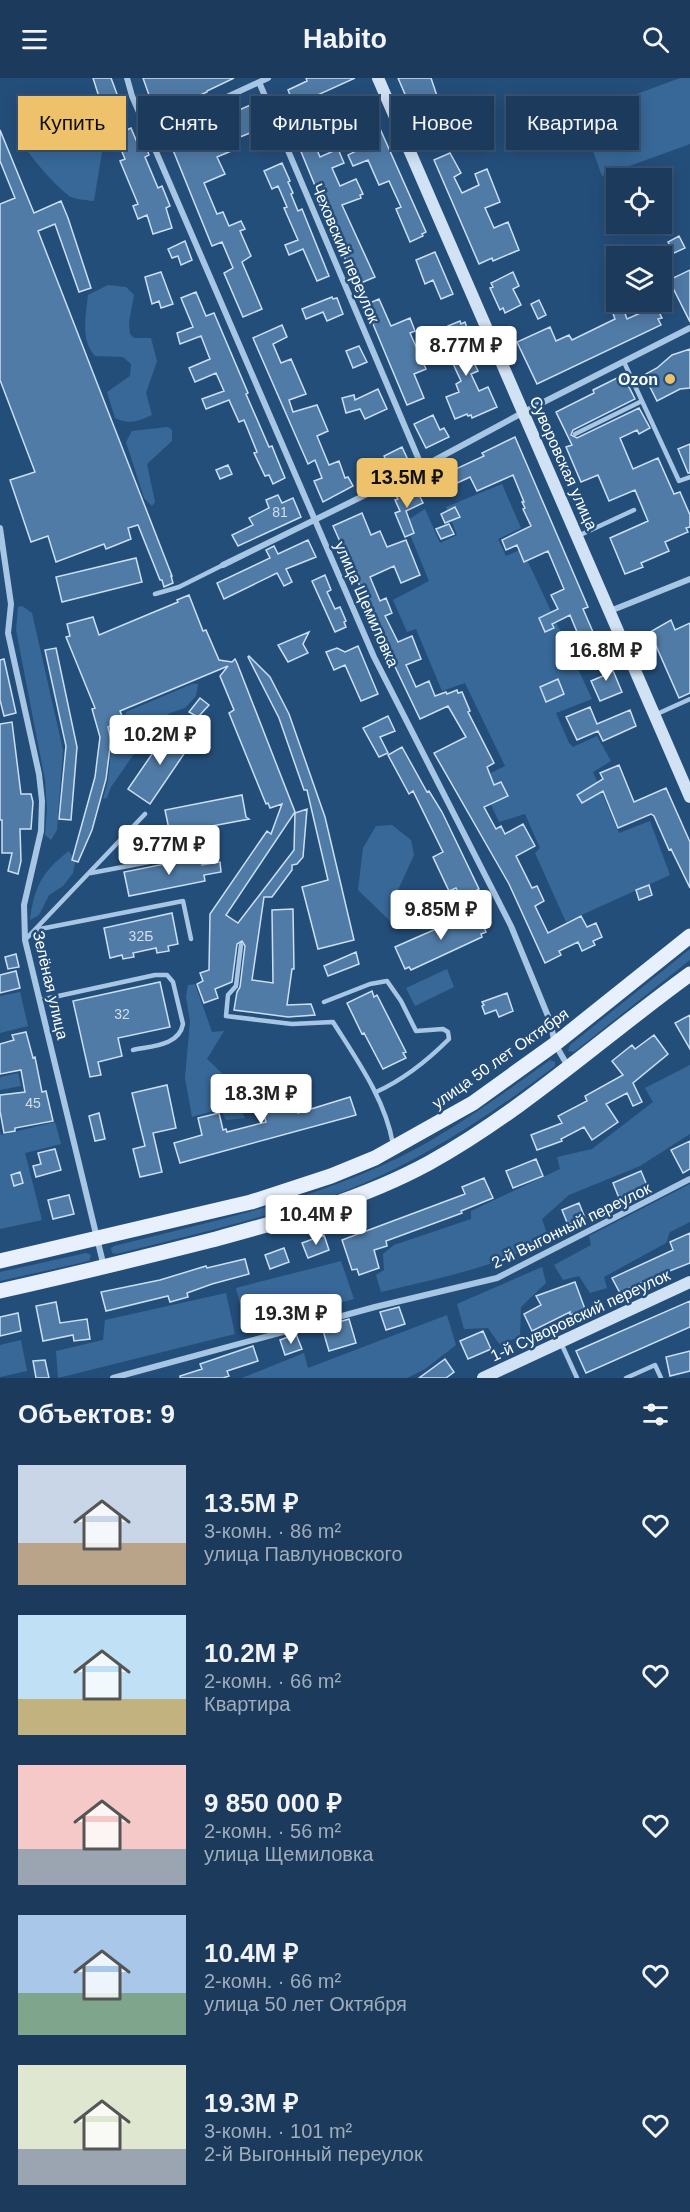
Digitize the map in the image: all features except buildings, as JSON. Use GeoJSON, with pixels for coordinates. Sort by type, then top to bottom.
{"type":"FeatureCollection","features":[{"type":"Feature","properties":{"kind":"main road","name":"улица 50 лет Октября"},"geometry":{"type":"LineString","coordinates":[[0,1261],[251,1202],[332,1176],[394,1149],[473,1102],[555,1044],[690,936]]}},
{"type":"Feature","properties":{"kind":"main road"},"geometry":{"type":"LineString","coordinates":[[0,1291],[104,1268],[341,1203],[430,1162],[486,1128],[569,1068],[690,975]]}},
{"type":"Feature","properties":{"kind":"street","name":"улица Щемиловка"},"geometry":{"type":"LineString","coordinates":[[127,78],[138,105]]}},
{"type":"Feature","properties":{"kind":"street"},"geometry":{"type":"LineString","coordinates":[[229,96],[268,78]]}},
{"type":"Feature","properties":{"kind":"street","name":"Суворовская улица"},"geometry":{"type":"LineString","coordinates":[[378,78],[690,797]]}},
{"type":"Feature","properties":{"kind":"street","name":"Чеховский переулок"},"geometry":{"type":"LineString","coordinates":[[259,82],[422,467]]}},
{"type":"Feature","properties":{"kind":"street","name":"улица Щемиловка"},"geometry":{"type":"LineString","coordinates":[[156,150],[374,657],[511,926],[550,1021],[555,1044],[569,1068]]}},
{"type":"Feature","properties":{"kind":"street"},"geometry":{"type":"LineString","coordinates":[[223,565],[422,467],[524,412],[690,328]]}},
{"type":"Feature","properties":{"kind":"street","name":"Зелёная улица"},"geometry":{"type":"LineString","coordinates":[[0,528],[10,604],[8,633],[39,774],[42,801],[41,831],[24,905],[25,940],[104,1268]]}},
{"type":"Feature","properties":{"kind":"street"},"geometry":{"type":"LineString","coordinates":[[610,611],[690,579]]}},
{"type":"Feature","properties":{"kind":"street"},"geometry":{"type":"LineString","coordinates":[[0,635],[8,633]]}},
{"type":"Feature","properties":{"kind":"street","name":"2-й Выгонный переулок"},"geometry":{"type":"LineString","coordinates":[[113,1378],[375,1306],[497,1278],[690,1179]]}},
{"type":"Feature","properties":{"kind":"street","name":"1-й Суворовский переулок"},"geometry":{"type":"LineString","coordinates":[[483,1378],[690,1282]]}},
{"type":"Feature","properties":{"kind":"lane"},"geometry":{"type":"LineString","coordinates":[[624,362],[679,481],[690,477]]}},
{"type":"Feature","properties":{"kind":"lane"},"geometry":{"type":"LineString","coordinates":[[575,435],[642,402]]}},
{"type":"Feature","properties":{"kind":"lane"},"geometry":{"type":"LineString","coordinates":[[578,536],[634,510]]}},
{"type":"Feature","properties":{"kind":"lane"},"geometry":{"type":"LineString","coordinates":[[155,594],[180,587],[223,565]]}},
{"type":"Feature","properties":{"kind":"lane"},"geometry":{"type":"LineString","coordinates":[[655,715],[690,699]]}},
{"type":"Feature","properties":{"kind":"lane"},"geometry":{"type":"LineString","coordinates":[[25,940],[145,814]]}},
{"type":"Feature","properties":{"kind":"lane"},"geometry":{"type":"LineString","coordinates":[[91,873],[202,852]]}},
{"type":"Feature","properties":{"kind":"lane"},"geometry":{"type":"LineString","coordinates":[[35,930],[183,901],[191,939]]}},
{"type":"Feature","properties":{"kind":"lane"},"geometry":{"type":"LineString","coordinates":[[241,945],[236,986],[228,995],[226,1016],[292,1024],[333,1022],[376,1092],[390,1126],[394,1149]]}},
{"type":"Feature","properties":{"kind":"lane"},"geometry":{"type":"LineString","coordinates":[[40,1000],[155,975],[167,975],[173,982],[183,1024],[182,1029],[179,1035],[171,1041],[133,1050]]}},
{"type":"Feature","properties":{"kind":"lane"},"geometry":{"type":"LineString","coordinates":[[324,1002],[370,984],[387,981],[401,1001],[416,1031],[443,1029],[448,1032],[449,1039],[428,1061],[392,1085],[376,1092]]}},
{"type":"Feature","properties":{"kind":"lane"},"geometry":{"type":"LineString","coordinates":[[560,1341],[577,1378]]}},
{"type":"Feature","properties":{"kind":"lane"},"geometry":{"type":"LineString","coordinates":[[626,1378],[655,1365],[661,1378]]}},
{"type":"Feature","properties":{"kind":"shaded area"},"geometry":{"type":"Polygon","coordinates":[[[680,78],[690,78],[690,144],[624,168],[606,168],[606,175],[602,176],[593,150],[639,150],[639,96],[631,96],[680,78]]]}},
{"type":"Feature","properties":{"kind":"shaded area"},"geometry":{"type":"Polygon","coordinates":[[[27,150],[101,150],[94,201],[74,198],[66,194],[27,150]]]}},
{"type":"Feature","properties":{"kind":"shaded area"},"geometry":{"type":"Polygon","coordinates":[[[108,285],[126,287],[134,295],[129,322],[130,334],[134,338],[151,338],[157,361],[146,393],[152,415],[143,419],[125,421],[115,418],[107,392],[130,376],[131,364],[123,357],[95,356],[87,342],[85,319],[88,295],[108,285]]]}},
{"type":"Feature","properties":{"kind":"shaded area"},"geometry":{"type":"Polygon","coordinates":[[[168,427],[172,430],[172,441],[147,464],[155,502],[152,506],[144,498],[126,442],[132,431],[168,427]]]}},
{"type":"Feature","properties":{"kind":"shaded area"},"geometry":{"type":"Polygon","coordinates":[[[502,484],[521,528],[498,539],[506,556],[522,549],[592,699],[556,713],[573,747],[597,736],[611,761],[593,772],[619,833],[650,821],[670,875],[566,922],[535,853],[540,848],[525,814],[499,822],[479,779],[505,766],[465,683],[442,691],[416,629],[407,632],[393,600],[429,581],[405,522],[425,509],[440,543],[457,535],[446,507],[502,484]]]}},
{"type":"Feature","properties":{"kind":"shaded area"},"geometry":{"type":"Polygon","coordinates":[[[22,606],[32,613],[63,750],[57,830],[51,840],[45,835],[47,809],[45,780],[16,630],[18,607],[22,606]]]}},
{"type":"Feature","properties":{"kind":"shaded area"},"geometry":{"type":"Polygon","coordinates":[[[192,684],[198,684],[196,696],[185,708],[170,713],[156,722],[111,787],[107,798],[103,799],[108,780],[113,733],[116,727],[125,721],[126,712],[192,684]]]}},
{"type":"Feature","properties":{"kind":"shaded area"},"geometry":{"type":"Polygon","coordinates":[[[392,825],[411,840],[414,855],[398,890],[400,897],[413,906],[438,906],[392,923],[358,890],[363,848],[376,826],[392,825]]]}},
{"type":"Feature","properties":{"kind":"shaded area"},"geometry":{"type":"Polygon","coordinates":[[[69,851],[75,862],[73,873],[63,886],[49,895],[39,915],[30,920],[34,899],[41,881],[52,866],[69,851]]]}},
{"type":"Feature","properties":{"kind":"shaded area"},"geometry":{"type":"Polygon","coordinates":[[[690,949],[690,960],[574,1052],[568,1051],[570,1045],[690,949]]]}},
{"type":"Feature","properties":{"kind":"shaded area"},"geometry":{"type":"Polygon","coordinates":[[[447,969],[454,987],[415,1006],[406,988],[447,969]]]}},
{"type":"Feature","properties":{"kind":"shaded area"},"geometry":{"type":"Polygon","coordinates":[[[195,984],[212,1032],[224,1031],[207,1059],[227,1078],[245,1118],[226,1120],[220,1109],[192,1117],[185,1078],[190,1021],[186,997],[188,985],[195,984]]]}},
{"type":"Feature","properties":{"kind":"shaded area"},"geometry":{"type":"Polygon","coordinates":[[[20,992],[28,1026],[0,1033],[0,996],[20,992]]]}},
{"type":"Feature","properties":{"kind":"shaded area"},"geometry":{"type":"Polygon","coordinates":[[[550,1060],[555,1062],[555,1066],[478,1121],[425,1153],[369,1181],[326,1198],[242,1222],[116,1254],[112,1253],[111,1248],[114,1246],[271,1206],[348,1180],[385,1164],[454,1126],[550,1060]]]}},
{"type":"Feature","properties":{"kind":"shaded area"},"geometry":{"type":"Polygon","coordinates":[[[690,1065],[690,1134],[640,1166],[569,1195],[542,1219],[548,1237],[529,1248],[467,1271],[381,1292],[376,1275],[384,1270],[383,1254],[394,1245],[471,1219],[471,1211],[560,1169],[557,1157],[592,1149],[653,1102],[645,1088],[690,1065]]]}},
{"type":"Feature","properties":{"kind":"shaded area"},"geometry":{"type":"Polygon","coordinates":[[[18,1073],[21,1086],[0,1090],[0,1077],[18,1073]]]}},
{"type":"Feature","properties":{"kind":"shaded area"},"geometry":{"type":"Polygon","coordinates":[[[55,1122],[61,1144],[25,1153],[42,1220],[0,1229],[0,1131],[1,1135],[55,1122]]]}},
{"type":"Feature","properties":{"kind":"shaded area"},"geometry":{"type":"Polygon","coordinates":[[[690,1184],[690,1222],[670,1232],[666,1243],[604,1277],[607,1288],[590,1293],[579,1276],[563,1280],[554,1265],[591,1245],[589,1236],[690,1184]]]}},
{"type":"Feature","properties":{"kind":"shaded area"},"geometry":{"type":"Polygon","coordinates":[[[86,1253],[91,1255],[89,1261],[0,1281],[0,1272],[86,1253]]]}},
{"type":"Feature","properties":{"kind":"shaded area"},"geometry":{"type":"Polygon","coordinates":[[[341,1261],[354,1299],[246,1329],[236,1288],[341,1261]]]}},
{"type":"Feature","properties":{"kind":"shaded area"},"geometry":{"type":"Polygon","coordinates":[[[542,1267],[546,1283],[521,1307],[520,1336],[500,1345],[488,1328],[464,1329],[457,1304],[542,1267]]]}},
{"type":"Feature","properties":{"kind":"shaded area"},"geometry":{"type":"Polygon","coordinates":[[[226,1293],[235,1334],[58,1378],[56,1351],[103,1340],[105,1320],[226,1293]]]}},
{"type":"Feature","properties":{"kind":"shaded area"},"geometry":{"type":"Polygon","coordinates":[[[447,1315],[456,1345],[425,1369],[407,1378],[242,1378],[304,1353],[308,1368],[447,1315]]]}},
{"type":"Feature","properties":{"kind":"shaded area"},"geometry":{"type":"Polygon","coordinates":[[[21,1340],[27,1371],[0,1377],[0,1345],[21,1340]]]}},
{"type":"Feature","properties":{"kind":"place","name":"Ozon"},"geometry":{"type":"Point","coordinates":[670,379]}}]}
